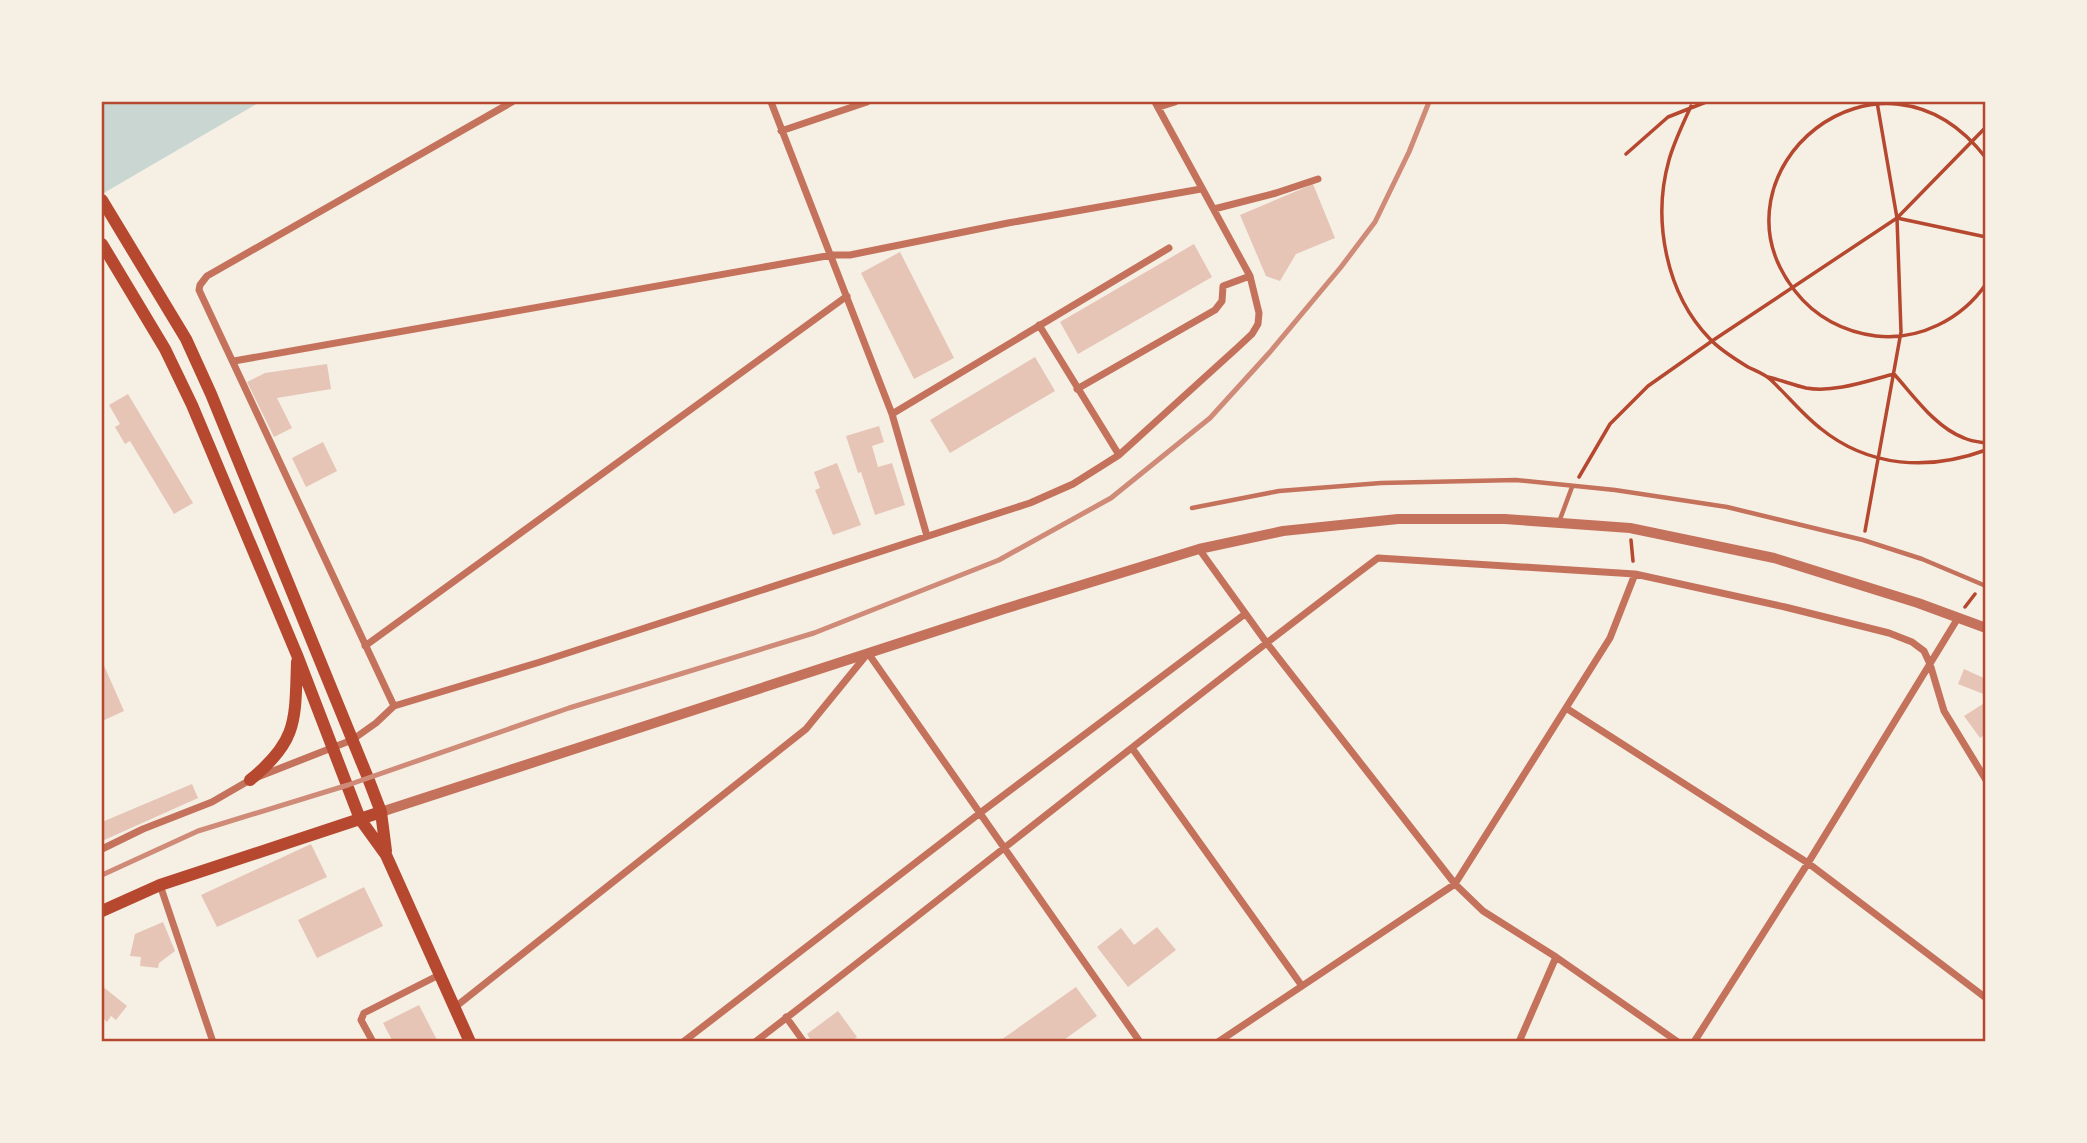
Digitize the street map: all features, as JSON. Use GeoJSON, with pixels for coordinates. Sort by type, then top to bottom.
{"type":"FeatureCollection","features":[{"type":"Feature","properties":{"kind":"main road"},"geometry":{"type":"LineString","coordinates":[[102,200],[186,339],[211,394],[381,812],[386,855]]}},
{"type":"Feature","properties":{"kind":"main road"},"geometry":{"type":"LineString","coordinates":[[102,244],[165,349],[192,405],[297,655],[360,819],[386,855],[470,1041]]}},
{"type":"Feature","properties":{"kind":"main road"},"geometry":{"type":"LineString","coordinates":[[250,780],[276,757],[290,734],[296,702],[297,655]]}},
{"type":"Feature","properties":{"kind":"main road"},"geometry":{"type":"LineString","coordinates":[[102,911],[160,885],[381,812]]}},
{"type":"Feature","properties":{"kind":"street"},"geometry":{"type":"LineString","coordinates":[[394,706],[200,285],[207,276],[512,102]]}},
{"type":"Feature","properties":{"kind":"street"},"geometry":{"type":"LineString","coordinates":[[771,102],[892,414],[927,536]]}},
{"type":"Feature","properties":{"kind":"street"},"geometry":{"type":"LineString","coordinates":[[781,131],[867,102]]}},
{"type":"Feature","properties":{"kind":"street"},"geometry":{"type":"LineString","coordinates":[[102,849],[143,829],[212,802],[250,780],[352,740],[394,706],[540,662],[1030,503],[1073,484],[1119,455],[1252,334],[1258,324],[1259,313],[1250,275],[1157,104],[1175,102]]}},
{"type":"Feature","properties":{"kind":"street"},"geometry":{"type":"LineString","coordinates":[[1214,209],[1318,179]]}},
{"type":"Feature","properties":{"kind":"street"},"geometry":{"type":"LineString","coordinates":[[234,360],[832,255],[850,256],[1008,223],[1201,189]]}},
{"type":"Feature","properties":{"kind":"street"},"geometry":{"type":"LineString","coordinates":[[892,414],[1169,248]]}},
{"type":"Feature","properties":{"kind":"street"},"geometry":{"type":"LineString","coordinates":[[1077,389],[1215,310],[1223,301],[1223,286],[1250,275]]}},
{"type":"Feature","properties":{"kind":"street"},"geometry":{"type":"LineString","coordinates":[[365,646],[847,296]]}},
{"type":"Feature","properties":{"kind":"street"},"geometry":{"type":"LineString","coordinates":[[1039,325],[1119,455]]}},
{"type":"Feature","properties":{"kind":"street"},"geometry":{"type":"LineString","coordinates":[[381,812],[1199,549],[1283,531],[1398,519],[1505,519],[1630,528],[1774,558],[1918,603],[1986,628]]}},
{"type":"Feature","properties":{"kind":"street"},"geometry":{"type":"LineString","coordinates":[[1199,549],[1266,642],[1455,884],[1483,911],[1556,957],[1678,1041]]}},
{"type":"Feature","properties":{"kind":"street"},"geometry":{"type":"LineString","coordinates":[[755,1041],[1005,849],[1266,642],[1378,558],[1635,574],[1889,633],[1912,642],[1924,651],[1944,710],[1986,779]]}},
{"type":"Feature","properties":{"kind":"street"},"geometry":{"type":"LineString","coordinates":[[1218,1041],[1455,884],[1610,638],[1635,574]]}},
{"type":"Feature","properties":{"kind":"street"},"geometry":{"type":"LineString","coordinates":[[683,1041],[1245,614]]}},
{"type":"Feature","properties":{"kind":"street"},"geometry":{"type":"LineString","coordinates":[[1694,1041],[1808,863],[1958,618]]}},
{"type":"Feature","properties":{"kind":"street"},"geometry":{"type":"LineString","coordinates":[[869,653],[1140,1041]]}},
{"type":"Feature","properties":{"kind":"street"},"geometry":{"type":"LineString","coordinates":[[454,1008],[806,729],[869,653]]}},
{"type":"Feature","properties":{"kind":"street"},"geometry":{"type":"LineString","coordinates":[[1566,708],[1808,863],[1986,998]]}},
{"type":"Feature","properties":{"kind":"street"},"geometry":{"type":"LineString","coordinates":[[1132,748],[1302,986]]}},
{"type":"Feature","properties":{"kind":"street"},"geometry":{"type":"LineString","coordinates":[[160,885],[213,1041]]}},
{"type":"Feature","properties":{"kind":"street"},"geometry":{"type":"LineString","coordinates":[[1519,1041],[1556,957]]}},
{"type":"Feature","properties":{"kind":"street"},"geometry":{"type":"LineString","coordinates":[[373,1041],[361,1020],[364,1013],[439,975]]}},
{"type":"Feature","properties":{"kind":"street"},"geometry":{"type":"LineString","coordinates":[[786,1017],[804,1041]]}},
{"type":"Feature","properties":{"kind":"lane"},"geometry":{"type":"LineString","coordinates":[[1192,508],[1279,491],[1381,483],[1516,480],[1615,490],[1727,507],[1863,540],[1923,559],[1984,585]]}},
{"type":"Feature","properties":{"kind":"lane"},"geometry":{"type":"LineString","coordinates":[[1559,523],[1572,487]]}},
{"type":"Feature","properties":{"kind":"path"},"geometry":{"type":"LineString","coordinates":[[1626,154],[1668,117],[1706,102]]}},
{"type":"Feature","properties":{"kind":"path"},"geometry":{"type":"LineString","coordinates":[[1863,540],[1900,336],[1897,218],[1877,103]]}},
{"type":"Feature","properties":{"kind":"path"},"geometry":{"type":"LineString","coordinates":[[1985,284],[1975,299],[1935,327],[1900,336],[1861,334],[1839,327],[1819,316],[1792,288],[1774,254],[1769,222],[1773,191],[1785,162],[1804,137],[1829,118],[1858,106],[1889,103],[1920,108],[1948,121],[1972,140],[1986,158]]}},
{"type":"Feature","properties":{"kind":"path"},"geometry":{"type":"LineString","coordinates":[[1691,106],[1669,160],[1662,197],[1663,230],[1679,295],[1693,319],[1712,341],[1735,358],[1768,377],[1806,388],[1845,386],[1894,374]]}},
{"type":"Feature","properties":{"kind":"path"},"geometry":{"type":"LineString","coordinates":[[1572,487],[1610,424],[1648,386],[1897,218],[1986,127]]}},
{"type":"Feature","properties":{"kind":"path"},"geometry":{"type":"LineString","coordinates":[[1897,218],[1986,237]]}},
{"type":"Feature","properties":{"kind":"path"},"geometry":{"type":"LineString","coordinates":[[1894,374],[1930,414],[1947,428],[1964,438],[1986,443]]}},
{"type":"Feature","properties":{"kind":"path"},"geometry":{"type":"LineString","coordinates":[[1768,377],[1822,430],[1839,441],[1878,458],[1918,464],[1963,458],[1986,450]]}},
{"type":"Feature","properties":{"kind":"path"},"geometry":{"type":"LineString","coordinates":[[1630,528],[1635,574]]}},
{"type":"Feature","properties":{"kind":"path"},"geometry":{"type":"LineString","coordinates":[[1958,618],[1984,585]]}},
{"type":"Feature","properties":{"kind":"shaded area"},"geometry":{"type":"Polygon","coordinates":[[[102,102],[260,102],[102,194],[102,102]]]}},
{"type":"Feature","properties":{"kind":"building"},"geometry":{"type":"Polygon","coordinates":[[[1313,184],[1335,238],[1296,254],[1280,281],[1266,276],[1240,215],[1313,184]]]}},
{"type":"Feature","properties":{"kind":"building"},"geometry":{"type":"Polygon","coordinates":[[[1194,244],[1212,277],[1078,354],[1060,322],[1194,244]]]}},
{"type":"Feature","properties":{"kind":"building"},"geometry":{"type":"Polygon","coordinates":[[[900,252],[954,358],[914,379],[861,273],[900,252]]]}},
{"type":"Feature","properties":{"kind":"building"},"geometry":{"type":"Polygon","coordinates":[[[1035,357],[1055,391],[950,453],[930,420],[1035,357]]]}},
{"type":"Feature","properties":{"kind":"building"},"geometry":{"type":"Polygon","coordinates":[[[327,364],[331,389],[277,398],[292,428],[274,437],[247,382],[265,373],[327,364]]]}},
{"type":"Feature","properties":{"kind":"building"},"geometry":{"type":"Polygon","coordinates":[[[128,394],[193,503],[174,514],[130,441],[125,444],[115,427],[120,424],[109,405],[128,394]]]}},
{"type":"Feature","properties":{"kind":"building"},"geometry":{"type":"Polygon","coordinates":[[[879,426],[884,442],[872,446],[878,467],[892,463],[905,505],[875,515],[846,436],[879,426]]]}},
{"type":"Feature","properties":{"kind":"building"},"geometry":{"type":"Polygon","coordinates":[[[323,442],[337,471],[306,487],[292,458],[323,442]]]}},
{"type":"Feature","properties":{"kind":"building"},"geometry":{"type":"Polygon","coordinates":[[[837,463],[861,525],[833,535],[815,490],[820,488],[814,472],[837,463]]]}},
{"type":"Feature","properties":{"kind":"building"},"geometry":{"type":"Polygon","coordinates":[[[102,661],[124,711],[102,721],[102,661]]]}},
{"type":"Feature","properties":{"kind":"building"},"geometry":{"type":"Polygon","coordinates":[[[1964,669],[1986,679],[1986,695],[1958,684],[1964,669]]]}},
{"type":"Feature","properties":{"kind":"building"},"geometry":{"type":"Polygon","coordinates":[[[1986,702],[1986,734],[1980,738],[1964,716],[1986,702]]]}},
{"type":"Feature","properties":{"kind":"building"},"geometry":{"type":"Polygon","coordinates":[[[192,784],[198,798],[102,841],[102,822],[192,784]]]}},
{"type":"Feature","properties":{"kind":"building"},"geometry":{"type":"Polygon","coordinates":[[[311,844],[327,877],[217,927],[201,895],[311,844]]]}},
{"type":"Feature","properties":{"kind":"building"},"geometry":{"type":"Polygon","coordinates":[[[364,887],[383,926],[317,958],[298,920],[364,887]]]}},
{"type":"Feature","properties":{"kind":"building"},"geometry":{"type":"Polygon","coordinates":[[[163,922],[175,951],[159,963],[158,968],[140,966],[141,957],[130,956],[135,934],[163,922]]]}},
{"type":"Feature","properties":{"kind":"building"},"geometry":{"type":"Polygon","coordinates":[[[1157,927],[1176,950],[1128,987],[1097,947],[1121,928],[1134,945],[1157,927]]]}},
{"type":"Feature","properties":{"kind":"building"},"geometry":{"type":"Polygon","coordinates":[[[102,986],[127,1006],[116,1020],[111,1016],[107,1022],[102,1017],[102,986]]]}},
{"type":"Feature","properties":{"kind":"building"},"geometry":{"type":"Polygon","coordinates":[[[1076,987],[1097,1016],[1061,1042],[998,1042],[1076,987]]]}},
{"type":"Feature","properties":{"kind":"building"},"geometry":{"type":"Polygon","coordinates":[[[419,1005],[438,1042],[393,1042],[383,1023],[419,1005]]]}},
{"type":"Feature","properties":{"kind":"building"},"geometry":{"type":"Polygon","coordinates":[[[838,1011],[857,1037],[851,1042],[812,1042],[807,1034],[838,1011]]]}},
{"type":"Feature","properties":{"kind":"railway"},"geometry":{"type":"LineString","coordinates":[[102,875],[198,831],[348,785],[569,708],[814,633],[999,560],[1111,498],[1210,418],[1341,267],[1375,222],[1409,152],[1429,102]]}}]}
